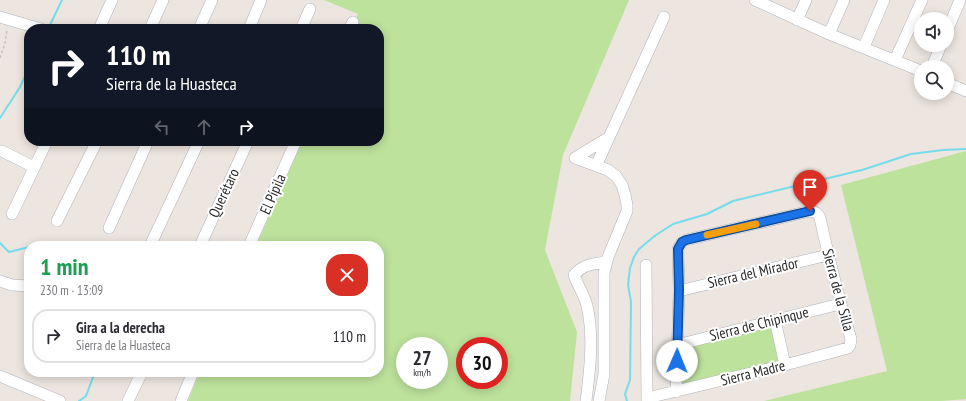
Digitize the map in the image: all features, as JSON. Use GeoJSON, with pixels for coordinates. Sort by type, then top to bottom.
{"type":"FeatureCollection","features":[{"type":"Feature","properties":{"kind":"street"},"geometry":{"type":"LineString","coordinates":[[101,24],[112,0]]}},
{"type":"Feature","properties":{"kind":"street"},"geometry":{"type":"LineString","coordinates":[[152,24],[163,0]]}},
{"type":"Feature","properties":{"kind":"street"},"geometry":{"type":"LineString","coordinates":[[201,24],[212,0]]}},
{"type":"Feature","properties":{"kind":"street"},"geometry":{"type":"LineString","coordinates":[[251,24],[261,0]]}},
{"type":"Feature","properties":{"kind":"street"},"geometry":{"type":"LineString","coordinates":[[755,0],[767,2],[797,20],[914,68]]}},
{"type":"Feature","properties":{"kind":"street"},"geometry":{"type":"LineString","coordinates":[[797,20],[806,0]]}},
{"type":"Feature","properties":{"kind":"street"},"geometry":{"type":"LineString","coordinates":[[830,34],[844,0]]}},
{"type":"Feature","properties":{"kind":"street"},"geometry":{"type":"LineString","coordinates":[[864,47],[884,0]]}},
{"type":"Feature","properties":{"kind":"street"},"geometry":{"type":"LineString","coordinates":[[895,60],[922,0]]}},
{"type":"Feature","properties":{"kind":"street"},"geometry":{"type":"LineString","coordinates":[[954,14],[960,0]]}},
{"type":"Feature","properties":{"kind":"street"},"geometry":{"type":"LineString","coordinates":[[303,24],[310,9]]}},
{"type":"Feature","properties":{"kind":"street"},"geometry":{"type":"LineString","coordinates":[[596,166],[664,17]]}},
{"type":"Feature","properties":{"kind":"street"},"geometry":{"type":"LineString","coordinates":[[4,18],[24,24]]}},
{"type":"Feature","properties":{"kind":"street"},"geometry":{"type":"LineString","coordinates":[[954,85],[965,88]]}},
{"type":"Feature","properties":{"kind":"street"},"geometry":{"type":"LineString","coordinates":[[600,401],[604,374],[604,273],[606,262],[627,211],[627,205],[622,185],[616,176],[608,170],[575,158],[608,138]]}},
{"type":"Feature","properties":{"kind":"street"},"geometry":{"type":"LineString","coordinates":[[12,214],[44,146]]}},
{"type":"Feature","properties":{"kind":"street"},"geometry":{"type":"LineString","coordinates":[[57,221],[94,146]]}},
{"type":"Feature","properties":{"kind":"street"},"geometry":{"type":"LineString","coordinates":[[109,228],[146,146]]}},
{"type":"Feature","properties":{"kind":"street"},"geometry":{"type":"LineString","coordinates":[[152,241],[196,146]]}},
{"type":"Feature","properties":{"kind":"street","name":"Querétaro"},"geometry":{"type":"LineString","coordinates":[[202,241],[246,146]]}},
{"type":"Feature","properties":{"kind":"street","name":"El Pípila"},"geometry":{"type":"LineString","coordinates":[[251,241],[294,146]]}},
{"type":"Feature","properties":{"kind":"street"},"geometry":{"type":"LineString","coordinates":[[0,151],[34,167]]}},
{"type":"Feature","properties":{"kind":"street","name":"Sierra de la Silla"},"geometry":{"type":"LineString","coordinates":[[679,290],[678,249],[682,242],[810,211],[815,212],[820,218],[840,304],[850,339]]}},
{"type":"Feature","properties":{"kind":"street","name":"Sierra del Mirador"},"geometry":{"type":"LineString","coordinates":[[679,290],[828,255]]}},
{"type":"Feature","properties":{"kind":"street"},"geometry":{"type":"LineString","coordinates":[[586,401],[591,364],[591,334],[587,304],[574,275],[578,270],[590,265],[606,262]]}},
{"type":"Feature","properties":{"kind":"street"},"geometry":{"type":"LineString","coordinates":[[646,264],[647,400]]}},
{"type":"Feature","properties":{"kind":"street"},"geometry":{"type":"LineString","coordinates":[[0,281],[12,285],[24,286]]}},
{"type":"Feature","properties":{"kind":"street"},"geometry":{"type":"LineString","coordinates":[[676,392],[679,290]]}},
{"type":"Feature","properties":{"kind":"street","name":"Sierra de Chipinque"},"geometry":{"type":"LineString","coordinates":[[677,345],[840,304]]}},
{"type":"Feature","properties":{"kind":"street"},"geometry":{"type":"LineString","coordinates":[[775,320],[785,365]]}},
{"type":"Feature","properties":{"kind":"street","name":"Sierra Madre"},"geometry":{"type":"LineString","coordinates":[[647,400],[848,348],[850,339]]}},
{"type":"Feature","properties":{"kind":"street"},"geometry":{"type":"LineString","coordinates":[[0,376],[60,401]]}},
{"type":"Feature","properties":{"kind":"street"},"geometry":{"type":"LineString","coordinates":[[128,401],[140,377]]}},
{"type":"Feature","properties":{"kind":"street"},"geometry":{"type":"LineString","coordinates":[[180,401],[191,377]]}},
{"type":"Feature","properties":{"kind":"path"},"geometry":{"type":"LineString","coordinates":[[0,58],[5,43],[4,18]]}},
{"type":"Feature","properties":{"kind":"green space"},"geometry":{"type":"Polygon","coordinates":[[[324,0],[629,0],[563,155],[545,250],[577,332],[570,401],[188,401],[198,377],[384,377],[384,241],[258,241],[300,146],[384,146],[384,24],[353,24],[358,14],[324,0]]]}},
{"type":"Feature","properties":{"kind":"green space"},"geometry":{"type":"Polygon","coordinates":[[[966,151],[966,399],[941,401],[764,401],[887,371],[841,185],[966,151]]]}},
{"type":"Feature","properties":{"kind":"green space"},"geometry":{"type":"Polygon","coordinates":[[[771,326],[780,356],[778,364],[685,385],[682,383],[683,347],[771,326]]]}},
{"type":"Feature","properties":{"kind":"waterway"},"geometry":{"type":"LineString","coordinates":[[50,24],[62,0]]}},
{"type":"Feature","properties":{"kind":"waterway"},"geometry":{"type":"LineString","coordinates":[[0,118],[24,79]]}},
{"type":"Feature","properties":{"kind":"waterway"},"geometry":{"type":"LineString","coordinates":[[627,401],[625,394],[630,380],[631,302],[628,285],[630,268],[639,249],[656,235],[673,224],[707,214],[733,201],[862,170],[911,154],[966,149]]}},
{"type":"Feature","properties":{"kind":"waterway"},"geometry":{"type":"LineString","coordinates":[[0,243],[9,252],[24,248]]}},
{"type":"Feature","properties":{"kind":"waterway"},"geometry":{"type":"LineString","coordinates":[[79,401],[86,396],[93,377]]}},
{"type":"Feature","properties":{"kind":"slow traffic"},"geometry":{"type":"LineString","coordinates":[[707,235],[756,224]]}},
{"type":"Feature","properties":{"kind":"route"},"geometry":{"type":"LineString","coordinates":[[677,361],[679,290],[678,249],[682,242],[810,211]]}}]}
